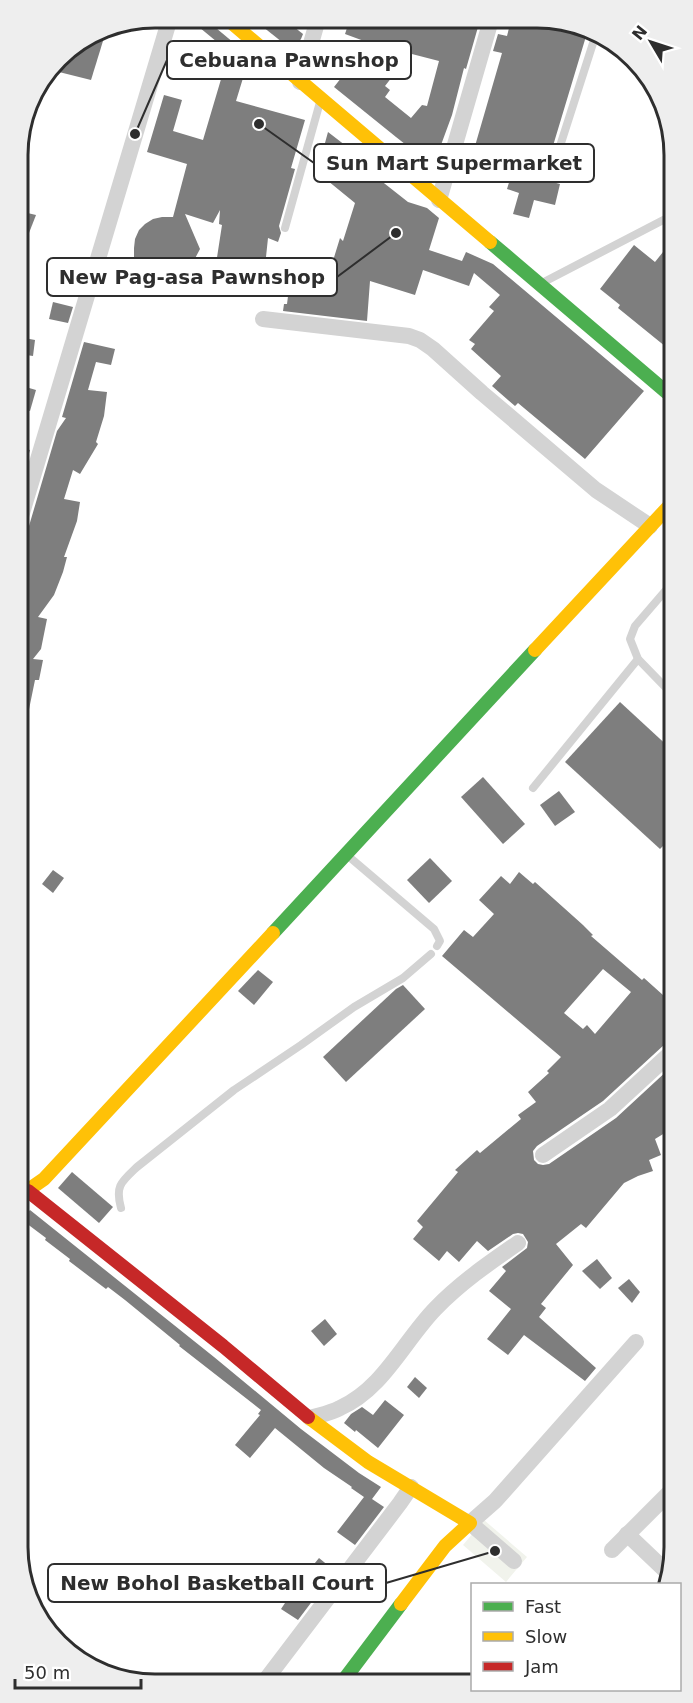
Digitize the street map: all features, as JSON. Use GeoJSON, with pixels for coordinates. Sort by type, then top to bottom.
{"type":"FeatureCollection","features":[{"type":"Feature","properties":{"kind":"street"},"geometry":{"type":"LineString","coordinates":[[439,200],[489,28]]}},
{"type":"Feature","properties":{"kind":"street"},"geometry":{"type":"LineString","coordinates":[[29,494],[167,29]]}},
{"type":"Feature","properties":{"kind":"street"},"geometry":{"type":"LineString","coordinates":[[238,29],[664,390]]}},
{"type":"Feature","properties":{"kind":"street"},"geometry":{"type":"LineString","coordinates":[[300,82],[315,29]]}},
{"type":"Feature","properties":{"kind":"street"},"geometry":{"type":"LineString","coordinates":[[262,319],[409,336],[420,340],[596,490],[650,526]]}},
{"type":"Feature","properties":{"kind":"street"},"geometry":{"type":"LineString","coordinates":[[28,1191],[44,1179],[664,512]]}},
{"type":"Feature","properties":{"kind":"street"},"geometry":{"type":"LineString","coordinates":[[543,1155],[610,1109],[664,1059]]}},
{"type":"Feature","properties":{"kind":"street"},"geometry":{"type":"LineString","coordinates":[[28,1196],[368,1462],[470,1523],[514,1561]]}},
{"type":"Feature","properties":{"kind":"street"},"geometry":{"type":"LineString","coordinates":[[310,1418],[341,1408],[369,1388],[384,1373],[435,1309],[474,1274],[518,1243]]}},
{"type":"Feature","properties":{"kind":"street"},"geometry":{"type":"LineString","coordinates":[[349,1674],[445,1546],[495,1501],[636,1342]]}},
{"type":"Feature","properties":{"kind":"street"},"geometry":{"type":"LineString","coordinates":[[270,1674],[411,1487]]}},
{"type":"Feature","properties":{"kind":"street"},"geometry":{"type":"LineString","coordinates":[[612,1550],[664,1501]]}},
{"type":"Feature","properties":{"kind":"street"},"geometry":{"type":"LineString","coordinates":[[627,1534],[663,1568]]}},
{"type":"Feature","properties":{"kind":"lane"},"geometry":{"type":"LineString","coordinates":[[552,171],[593,42]]}},
{"type":"Feature","properties":{"kind":"lane"},"geometry":{"type":"LineString","coordinates":[[285,228],[321,99]]}},
{"type":"Feature","properties":{"kind":"lane"},"geometry":{"type":"LineString","coordinates":[[539,285],[664,220]]}},
{"type":"Feature","properties":{"kind":"lane"},"geometry":{"type":"LineString","coordinates":[[664,592],[635,626],[630,639],[638,659],[664,686]]}},
{"type":"Feature","properties":{"kind":"lane"},"geometry":{"type":"LineString","coordinates":[[533,788],[638,659]]}},
{"type":"Feature","properties":{"kind":"lane"},"geometry":{"type":"LineString","coordinates":[[121,1208],[117,1195],[119,1186],[137,1167],[234,1090],[354,1007],[403,978],[434,950],[440,941],[434,929],[346,854]]}},
{"type":"Feature","properties":{"kind":"shaded area"},"geometry":{"type":"Polygon","coordinates":[[[484,1520],[527,1557],[506,1582],[463,1545],[484,1520]]]}},
{"type":"Feature","properties":{"kind":"building"},"geometry":{"type":"Polygon","coordinates":[[[347,28],[478,28],[466,69],[464,68],[452,115],[434,164],[424,159],[334,87],[356,59],[352,56],[364,41],[345,34],[347,28]],[[408,53],[385,86],[390,90],[385,97],[411,118],[422,105],[427,106],[439,61],[408,53]]]}},
{"type":"Feature","properties":{"kind":"building"},"geometry":{"type":"Polygon","coordinates":[[[509,28],[537,28],[562,31],[585,38],[546,169],[545,180],[560,184],[555,205],[534,200],[529,218],[513,214],[519,193],[507,189],[515,163],[487,155],[488,150],[475,146],[502,53],[493,51],[498,34],[507,36],[509,28]]]}},
{"type":"Feature","properties":{"kind":"building"},"geometry":{"type":"Polygon","coordinates":[[[201,29],[217,29],[234,43],[228,51],[201,29]]]}},
{"type":"Feature","properties":{"kind":"building"},"geometry":{"type":"Polygon","coordinates":[[[265,29],[296,29],[303,34],[292,50],[265,29]]]}},
{"type":"Feature","properties":{"kind":"building"},"geometry":{"type":"Polygon","coordinates":[[[103,40],[91,80],[60,72],[85,50],[103,40]]]}},
{"type":"Feature","properties":{"kind":"building"},"geometry":{"type":"Polygon","coordinates":[[[227,59],[247,65],[236,101],[305,120],[291,168],[295,169],[279,226],[281,233],[278,242],[268,238],[262,295],[214,290],[222,225],[219,224],[220,210],[213,223],[185,214],[200,249],[191,266],[178,278],[169,280],[151,277],[144,272],[134,257],[135,239],[139,230],[153,219],[173,217],[187,164],[147,152],[164,95],[182,100],[173,131],[203,140],[227,59]]]}},
{"type":"Feature","properties":{"kind":"building"},"geometry":{"type":"Polygon","coordinates":[[[328,132],[363,159],[361,165],[408,202],[427,208],[439,218],[429,250],[462,261],[466,252],[493,264],[644,391],[585,459],[518,403],[515,406],[492,386],[501,376],[471,349],[475,344],[469,340],[494,311],[489,307],[500,295],[474,273],[469,286],[423,270],[415,295],[370,281],[367,321],[283,311],[284,304],[287,304],[291,273],[328,277],[340,238],[343,241],[355,203],[317,172],[328,132]]]}},
{"type":"Feature","properties":{"kind":"building"},"geometry":{"type":"Polygon","coordinates":[[[29,213],[36,215],[29,233],[29,213]]]}},
{"type":"Feature","properties":{"kind":"building"},"geometry":{"type":"Polygon","coordinates":[[[634,245],[655,262],[664,251],[664,345],[618,308],[620,305],[600,289],[634,245]]]}},
{"type":"Feature","properties":{"kind":"building"},"geometry":{"type":"Polygon","coordinates":[[[53,302],[73,307],[68,323],[49,319],[53,302]]]}},
{"type":"Feature","properties":{"kind":"building"},"geometry":{"type":"Polygon","coordinates":[[[29,339],[35,340],[33,356],[29,355],[29,339]]]}},
{"type":"Feature","properties":{"kind":"building"},"geometry":{"type":"Polygon","coordinates":[[[84,342],[115,349],[111,365],[96,362],[88,390],[107,392],[104,416],[96,442],[98,444],[80,474],[73,470],[64,499],[80,502],[77,521],[54,595],[38,617],[47,619],[41,649],[33,659],[43,660],[39,680],[35,680],[29,711],[29,526],[57,431],[66,418],[62,417],[84,342]]]}},
{"type":"Feature","properties":{"kind":"building"},"geometry":{"type":"Polygon","coordinates":[[[29,388],[36,390],[29,411],[29,388]]]}},
{"type":"Feature","properties":{"kind":"building"},"geometry":{"type":"Polygon","coordinates":[[[620,702],[664,743],[664,845],[660,849],[565,762],[620,702]]]}},
{"type":"Feature","properties":{"kind":"building"},"geometry":{"type":"Polygon","coordinates":[[[483,777],[525,824],[503,844],[461,797],[483,777]]]}},
{"type":"Feature","properties":{"kind":"building"},"geometry":{"type":"Polygon","coordinates":[[[559,791],[575,812],[555,826],[540,805],[559,791]]]}},
{"type":"Feature","properties":{"kind":"building"},"geometry":{"type":"Polygon","coordinates":[[[430,858],[452,881],[429,903],[407,880],[430,858]]]}},
{"type":"Feature","properties":{"kind":"building"},"geometry":{"type":"Polygon","coordinates":[[[53,870],[64,878],[53,893],[42,884],[53,870]]]}},
{"type":"Feature","properties":{"kind":"building"},"geometry":{"type":"Polygon","coordinates":[[[519,872],[533,884],[535,882],[583,925],[593,935],[591,936],[664,996],[664,1045],[603,1101],[533,1151],[534,1160],[538,1164],[549,1164],[616,1118],[664,1074],[664,1134],[655,1139],[661,1155],[649,1160],[653,1171],[624,1183],[586,1228],[581,1224],[556,1244],[573,1265],[541,1304],[546,1308],[539,1317],[596,1368],[585,1381],[524,1335],[508,1355],[487,1339],[511,1309],[489,1291],[506,1271],[502,1267],[527,1248],[528,1242],[523,1234],[513,1234],[488,1251],[477,1241],[459,1262],[447,1251],[439,1261],[413,1239],[423,1227],[417,1221],[458,1172],[455,1170],[477,1150],[480,1153],[521,1119],[518,1115],[536,1102],[528,1092],[549,1073],[547,1071],[561,1057],[442,956],[464,930],[473,937],[494,914],[479,900],[501,876],[510,884],[519,872]],[[603,969],[564,1013],[583,1029],[587,1025],[595,1034],[631,992],[603,969]]]}},
{"type":"Feature","properties":{"kind":"building"},"geometry":{"type":"Polygon","coordinates":[[[258,970],[273,982],[254,1005],[238,991],[258,970]]]}},
{"type":"Feature","properties":{"kind":"building"},"geometry":{"type":"Polygon","coordinates":[[[403,985],[425,1009],[346,1082],[323,1057],[403,985]]]}},
{"type":"Feature","properties":{"kind":"building"},"geometry":{"type":"Polygon","coordinates":[[[72,1172],[113,1207],[99,1223],[58,1188],[72,1172]]]}},
{"type":"Feature","properties":{"kind":"building"},"geometry":{"type":"Polygon","coordinates":[[[30,1210],[301,1429],[381,1487],[372,1499],[384,1507],[355,1545],[337,1532],[364,1497],[275,1428],[250,1458],[235,1445],[260,1415],[258,1414],[261,1410],[179,1346],[125,1300],[108,1287],[106,1289],[69,1261],[70,1259],[28,1225],[30,1210]]]}},
{"type":"Feature","properties":{"kind":"building"},"geometry":{"type":"Polygon","coordinates":[[[597,1259],[612,1278],[600,1289],[582,1271],[597,1259]]]}},
{"type":"Feature","properties":{"kind":"building"},"geometry":{"type":"Polygon","coordinates":[[[629,1279],[640,1292],[632,1303],[618,1288],[629,1279]]]}},
{"type":"Feature","properties":{"kind":"building"},"geometry":{"type":"Polygon","coordinates":[[[325,1319],[337,1334],[324,1346],[311,1331],[325,1319]]]}},
{"type":"Feature","properties":{"kind":"building"},"geometry":{"type":"Polygon","coordinates":[[[415,1377],[427,1388],[419,1398],[407,1387],[415,1377]]]}},
{"type":"Feature","properties":{"kind":"building"},"geometry":{"type":"Polygon","coordinates":[[[385,1400],[404,1415],[378,1448],[344,1423],[351,1414],[362,1407],[373,1415],[385,1400]]]}},
{"type":"Feature","properties":{"kind":"building"},"geometry":{"type":"Polygon","coordinates":[[[319,1558],[335,1571],[298,1620],[281,1609],[289,1597],[291,1599],[319,1558]]]}},
{"type":"Feature","properties":{"kind":"traffic: fast"},"geometry":{"type":"LineString","coordinates":[[490,242],[664,390]]}},
{"type":"Feature","properties":{"kind":"traffic: fast"},"geometry":{"type":"LineString","coordinates":[[273,933],[535,650]]}},
{"type":"Feature","properties":{"kind":"traffic: fast"},"geometry":{"type":"LineString","coordinates":[[348,1674],[401,1604]]}},
{"type":"Feature","properties":{"kind":"traffic: slow"},"geometry":{"type":"LineString","coordinates":[[239,29],[490,242]]}},
{"type":"Feature","properties":{"kind":"traffic: slow"},"geometry":{"type":"LineString","coordinates":[[535,650],[664,512]]}},
{"type":"Feature","properties":{"kind":"traffic: slow"},"geometry":{"type":"LineString","coordinates":[[28,1190],[44,1179],[273,933]]}},
{"type":"Feature","properties":{"kind":"traffic: slow"},"geometry":{"type":"LineString","coordinates":[[308,1417],[368,1462],[470,1523],[445,1546],[401,1604]]}},
{"type":"Feature","properties":{"kind":"traffic: jam"},"geometry":{"type":"LineString","coordinates":[[28,1191],[223,1346],[308,1417]]}},
{"type":"Feature","properties":{"kind":"place","name":"Sun Mart Supermarket"},"geometry":{"type":"Point","coordinates":[259,124]}},
{"type":"Feature","properties":{"kind":"place","name":"Cebuana Pawnshop"},"geometry":{"type":"Point","coordinates":[135,134]}},
{"type":"Feature","properties":{"kind":"place","name":"New Pag-asa Pawnshop"},"geometry":{"type":"Point","coordinates":[396,233]}},
{"type":"Feature","properties":{"kind":"place","name":"New Bohol Basketball Court"},"geometry":{"type":"Point","coordinates":[495,1551]}}]}
